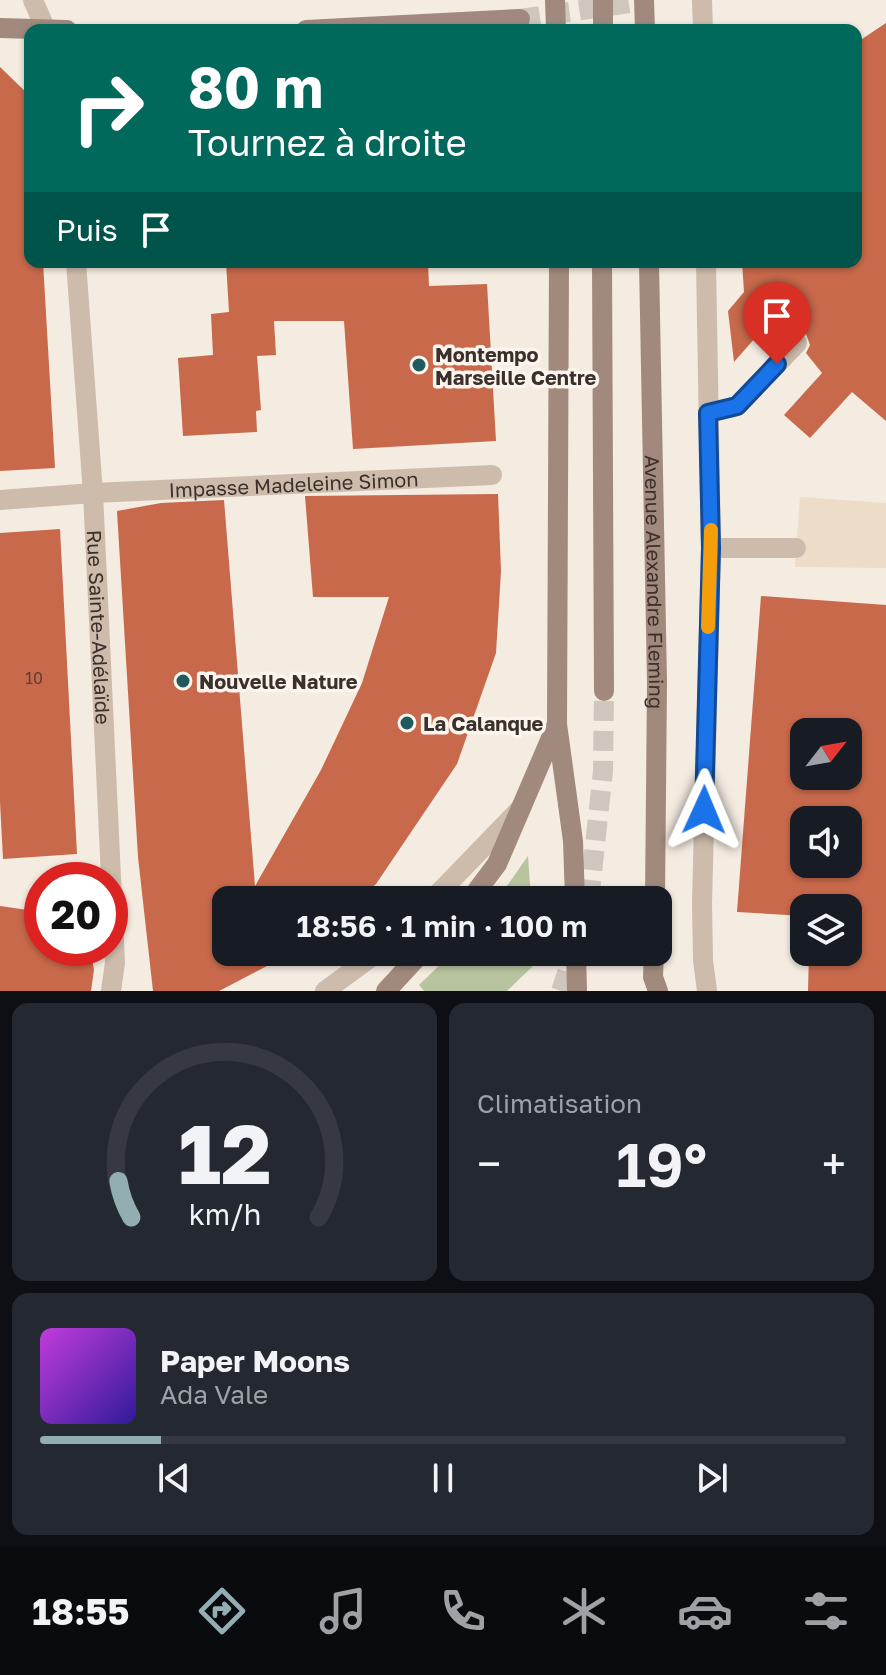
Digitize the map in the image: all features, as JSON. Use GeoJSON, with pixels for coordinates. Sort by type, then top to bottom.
{"type":"FeatureCollection","features":[{"type":"Feature","properties":{"kind":"main road"},"geometry":{"type":"LineString","coordinates":[[555,0],[556,24]]}},
{"type":"Feature","properties":{"kind":"main road"},"geometry":{"type":"LineString","coordinates":[[603,0],[603,24]]}},
{"type":"Feature","properties":{"kind":"main road"},"geometry":{"type":"LineString","coordinates":[[644,0],[645,24]]}},
{"type":"Feature","properties":{"kind":"main road"},"geometry":{"type":"LineString","coordinates":[[423,24],[520,19]]}},
{"type":"Feature","properties":{"kind":"main road"},"geometry":{"type":"LineString","coordinates":[[0,28],[24,29]]}},
{"type":"Feature","properties":{"kind":"main road"},"geometry":{"type":"LineString","coordinates":[[559,268],[557,724],[573,841],[575,886]]}},
{"type":"Feature","properties":{"kind":"main road"},"geometry":{"type":"LineString","coordinates":[[602,268],[604,691]]}},
{"type":"Feature","properties":{"kind":"main road","name":"Avenue Alexandre Fleming"},"geometry":{"type":"LineString","coordinates":[[649,268],[657,682],[655,886]]}},
{"type":"Feature","properties":{"kind":"main road"},"geometry":{"type":"LineString","coordinates":[[480,886],[497,864],[557,724]]}},
{"type":"Feature","properties":{"kind":"main road"},"geometry":{"type":"LineString","coordinates":[[386,991],[409,966]]}},
{"type":"Feature","properties":{"kind":"main road"},"geometry":{"type":"LineString","coordinates":[[576,966],[577,991]]}},
{"type":"Feature","properties":{"kind":"main road"},"geometry":{"type":"LineString","coordinates":[[654,966],[655,986]]}},
{"type":"Feature","properties":{"kind":"street"},"geometry":{"type":"LineString","coordinates":[[33,0],[43,24]]}},
{"type":"Feature","properties":{"kind":"street"},"geometry":{"type":"LineString","coordinates":[[702,0],[703,24]]}},
{"type":"Feature","properties":{"kind":"street","name":"Rue Sainte-Adélaïde"},"geometry":{"type":"LineString","coordinates":[[76,268],[93,493],[115,963],[111,991]]}},
{"type":"Feature","properties":{"kind":"street"},"geometry":{"type":"LineString","coordinates":[[706,268],[711,548],[702,904],[707,991]]}},
{"type":"Feature","properties":{"kind":"street"},"geometry":{"type":"LineString","coordinates":[[708,413],[737,406],[797,343]]}},
{"type":"Feature","properties":{"kind":"street","name":"Impasse Madeleine Simon"},"geometry":{"type":"LineString","coordinates":[[0,500],[492,475]]}},
{"type":"Feature","properties":{"kind":"street"},"geometry":{"type":"LineString","coordinates":[[711,548],[796,548]]}},
{"type":"Feature","properties":{"kind":"street"},"geometry":{"type":"LineString","coordinates":[[446,886],[520,809]]}},
{"type":"Feature","properties":{"kind":"street"},"geometry":{"type":"LineString","coordinates":[[325,991],[359,966]]}},
{"type":"Feature","properties":{"kind":"green space"},"geometry":{"type":"Polygon","coordinates":[[[528,856],[530,886],[507,886],[528,856]]]}},
{"type":"Feature","properties":{"kind":"green space"},"geometry":{"type":"Polygon","coordinates":[[[439,966],[533,966],[507,991],[424,991],[419,985],[439,966]]]}},
{"type":"Feature","properties":{"kind":"shaded area"},"geometry":{"type":"Polygon","coordinates":[[[800,497],[886,503],[886,568],[795,567],[800,497]]]}},
{"type":"Feature","properties":{"kind":"building"},"geometry":{"type":"Polygon","coordinates":[[[886,23],[886,421],[852,392],[810,438],[784,415],[822,373],[806,353],[810,345],[806,334],[799,330],[790,332],[776,314],[734,362],[728,311],[744,292],[742,268],[862,268],[862,39],[886,23]]]}},
{"type":"Feature","properties":{"kind":"building"},"geometry":{"type":"Polygon","coordinates":[[[0,67],[24,90],[24,268],[43,268],[55,468],[0,471],[0,67]]]}},
{"type":"Feature","properties":{"kind":"building"},"geometry":{"type":"Polygon","coordinates":[[[226,268],[428,268],[429,286],[487,284],[496,441],[353,449],[344,321],[274,321],[276,355],[257,356],[261,410],[256,411],[257,432],[183,436],[178,358],[213,355],[211,314],[229,312],[226,268]]]}},
{"type":"Feature","properties":{"kind":"building","name":"La Calanque"},"geometry":{"type":"Polygon","coordinates":[[[498,494],[501,571],[496,653],[457,764],[374,886],[255,886],[321,770],[362,683],[389,597],[313,597],[305,496],[498,494]]]}},
{"type":"Feature","properties":{"kind":"building","name":"La Calanque"},"geometry":{"type":"Polygon","coordinates":[[[224,500],[255,886],[212,886],[212,966],[267,966],[219,991],[153,991],[138,857],[117,511],[161,503],[224,500]]]}},
{"type":"Feature","properties":{"kind":"building"},"geometry":{"type":"Polygon","coordinates":[[[60,529],[77,854],[3,859],[0,802],[0,533],[60,529]]]}},
{"type":"Feature","properties":{"kind":"building"},"geometry":{"type":"Polygon","coordinates":[[[761,596],[886,605],[886,991],[808,991],[809,966],[862,966],[862,894],[790,894],[790,915],[737,912],[761,596]]]}},
{"type":"Feature","properties":{"kind":"building"},"geometry":{"type":"Polygon","coordinates":[[[0,906],[24,909],[24,966],[93,966],[91,991],[0,991],[0,906]]]}},
{"type":"Feature","properties":{"kind":"tunnel"},"geometry":{"type":"LineString","coordinates":[[520,19],[651,0]]}},
{"type":"Feature","properties":{"kind":"tunnel"},"geometry":{"type":"LineString","coordinates":[[591,886],[603,771],[604,691]]}},
{"type":"Feature","properties":{"kind":"tunnel"},"geometry":{"type":"LineString","coordinates":[[561,991],[570,966]]}},
{"type":"Feature","properties":{"kind":"slow traffic"},"geometry":{"type":"LineString","coordinates":[[708,627],[711,530]]}},
{"type":"Feature","properties":{"kind":"place","name":"Montempo Marseille Centre"},"geometry":{"type":"Point","coordinates":[419,365]}},
{"type":"Feature","properties":{"kind":"place","name":"Nouvelle Nature"},"geometry":{"type":"Point","coordinates":[183,681]}},
{"type":"Feature","properties":{"kind":"place","name":"La Calanque"},"geometry":{"type":"Point","coordinates":[407,723]}},
{"type":"Feature","properties":{"kind":"route"},"geometry":{"type":"LineString","coordinates":[[704,810],[711,548],[708,413],[737,406],[777,364]]}}]}
